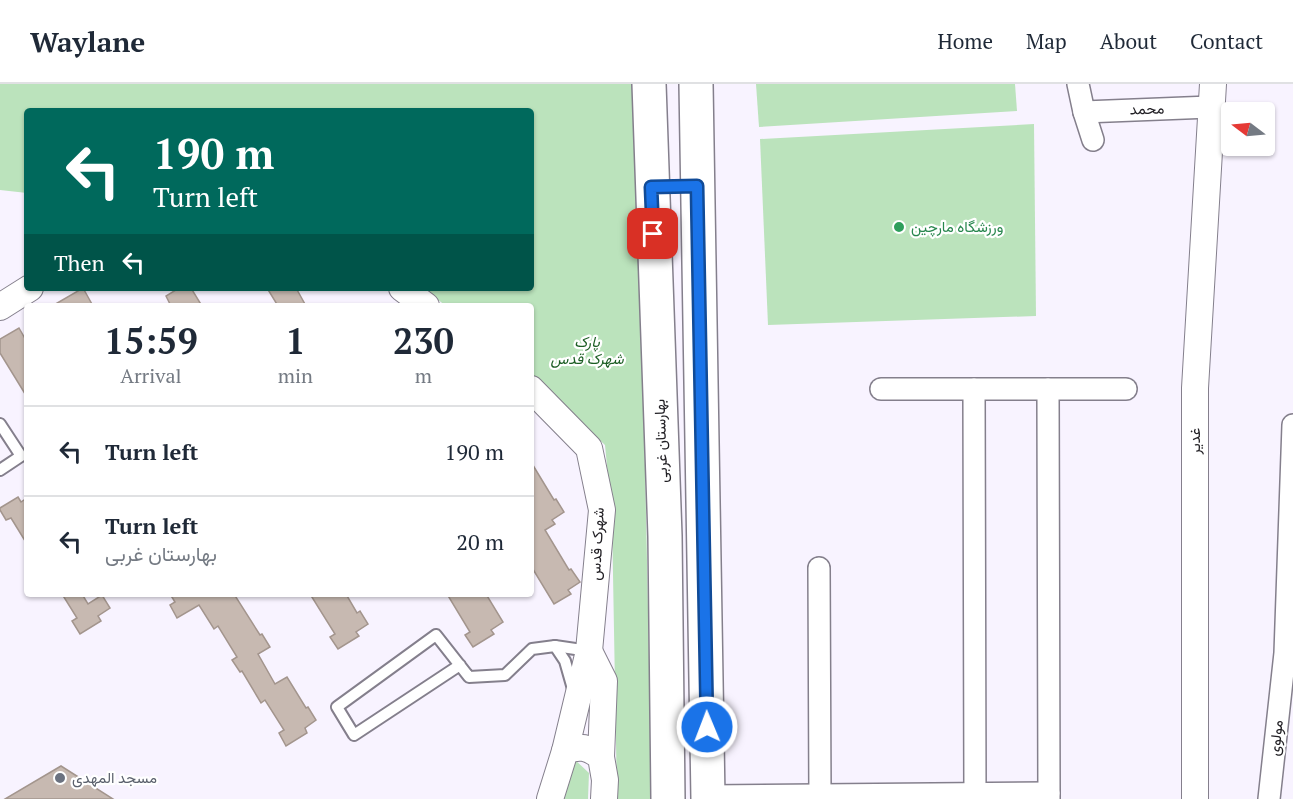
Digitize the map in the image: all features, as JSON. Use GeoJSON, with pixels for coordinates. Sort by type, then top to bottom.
{"type":"FeatureCollection","features":[{"type":"Feature","properties":{"kind":"main road","name":"بهارستان غربی"},"geometry":{"type":"LineString","coordinates":[[649,84],[665,536],[668,799]]}},
{"type":"Feature","properties":{"kind":"main road"},"geometry":{"type":"LineString","coordinates":[[696,84],[708,798]]}},
{"type":"Feature","properties":{"kind":"main road"},"geometry":{"type":"LineString","coordinates":[[651,187],[697,186]]}},
{"type":"Feature","properties":{"kind":"street"},"geometry":{"type":"LineString","coordinates":[[1078,84],[1093,140]]}},
{"type":"Feature","properties":{"kind":"street","name":"محمد"},"geometry":{"type":"LineString","coordinates":[[1084,112],[1211,95]]}},
{"type":"Feature","properties":{"kind":"street","name":"غدیر"},"geometry":{"type":"LineString","coordinates":[[1195,799],[1195,388],[1211,95]]}},
{"type":"Feature","properties":{"kind":"street"},"geometry":{"type":"LineString","coordinates":[[1,304],[25,291]]}},
{"type":"Feature","properties":{"kind":"street"},"geometry":{"type":"LineString","coordinates":[[406,291],[422,303]]}},
{"type":"Feature","properties":{"kind":"street"},"geometry":{"type":"LineString","coordinates":[[708,798],[1049,796],[1048,388]]}},
{"type":"Feature","properties":{"kind":"street"},"geometry":{"type":"LineString","coordinates":[[881,389],[1125,389]]}},
{"type":"Feature","properties":{"kind":"street"},"geometry":{"type":"LineString","coordinates":[[974,389],[975,796]]}},
{"type":"Feature","properties":{"kind":"street","name":"شهرک قدس"},"geometry":{"type":"LineString","coordinates":[[534,392],[589,448],[602,510],[589,651],[565,751]]}},
{"type":"Feature","properties":{"kind":"street","name":"مولوی"},"geometry":{"type":"LineString","coordinates":[[1269,799],[1286,700],[1285,653],[1293,424]]}},
{"type":"Feature","properties":{"kind":"street"},"geometry":{"type":"LineString","coordinates":[[819,568],[820,797]]}},
{"type":"Feature","properties":{"kind":"street"},"geometry":{"type":"LineString","coordinates":[[589,651],[604,681],[601,757],[605,780],[604,799]]}},
{"type":"Feature","properties":{"kind":"street"},"geometry":{"type":"LineString","coordinates":[[550,799],[565,751],[578,746],[591,749],[601,757]]}},
{"type":"Feature","properties":{"kind":"lane"},"geometry":{"type":"LineString","coordinates":[[0,424],[21,456],[0,470]]}},
{"type":"Feature","properties":{"kind":"lane"},"geometry":{"type":"LineString","coordinates":[[460,665],[354,735],[337,707],[436,635],[469,677],[505,675],[532,649],[555,646],[589,651]]}},
{"type":"Feature","properties":{"kind":"lane"},"geometry":{"type":"LineString","coordinates":[[555,646],[566,661],[577,703]]}},
{"type":"Feature","properties":{"kind":"green space","name":"پارک شهرک قدس"},"geometry":{"type":"Polygon","coordinates":[[[0,84],[637,84],[652,799],[617,799],[612,518],[605,445],[534,379],[534,303],[442,303],[427,291],[534,291],[534,108],[24,108],[24,193],[0,190],[0,84]]]}},
{"type":"Feature","properties":{"kind":"green space"},"geometry":{"type":"Polygon","coordinates":[[[756,84],[1015,84],[1017,111],[759,127],[756,84]]]}},
{"type":"Feature","properties":{"kind":"green space","name":"ورزشگاه مارچین"},"geometry":{"type":"Polygon","coordinates":[[[1034,124],[1036,316],[768,325],[760,139],[1034,124]]]}},
{"type":"Feature","properties":{"kind":"green space"},"geometry":{"type":"Polygon","coordinates":[[[573,758],[589,773],[588,799],[563,799],[573,758]]]}},
{"type":"Feature","properties":{"kind":"building"},"geometry":{"type":"Polygon","coordinates":[[[78,291],[85,291],[91,303],[57,303],[78,291]]]}},
{"type":"Feature","properties":{"kind":"building"},"geometry":{"type":"Polygon","coordinates":[[[174,291],[193,291],[200,303],[170,303],[166,296],[174,291]]]}},
{"type":"Feature","properties":{"kind":"building"},"geometry":{"type":"Polygon","coordinates":[[[269,291],[298,291],[304,303],[276,303],[269,291]]]}},
{"type":"Feature","properties":{"kind":"building"},"geometry":{"type":"Polygon","coordinates":[[[19,328],[24,337],[24,392],[0,353],[0,339],[19,328]]]}},
{"type":"Feature","properties":{"kind":"building"},"geometry":{"type":"Polygon","coordinates":[[[534,467],[564,512],[552,520],[555,524],[545,530],[569,570],[571,569],[580,582],[568,590],[571,594],[554,604],[534,571],[534,467]]]}},
{"type":"Feature","properties":{"kind":"building"},"geometry":{"type":"Polygon","coordinates":[[[18,497],[21,502],[24,500],[24,539],[11,518],[6,520],[0,508],[18,497]]]}},
{"type":"Feature","properties":{"kind":"building"},"geometry":{"type":"Polygon","coordinates":[[[64,597],[84,597],[88,604],[99,597],[103,597],[110,608],[98,616],[101,621],[80,634],[72,621],[77,618],[64,597]]]}},
{"type":"Feature","properties":{"kind":"building"},"geometry":{"type":"Polygon","coordinates":[[[172,597],[236,597],[270,647],[258,654],[275,684],[287,677],[316,720],[305,728],[307,733],[286,746],[279,733],[284,730],[265,700],[261,703],[242,671],[240,672],[232,660],[237,657],[218,626],[214,629],[199,605],[177,618],[170,605],[175,602],[172,597]]]}},
{"type":"Feature","properties":{"kind":"building"},"geometry":{"type":"Polygon","coordinates":[[[312,597],[348,597],[357,613],[360,611],[368,624],[356,632],[359,636],[338,649],[330,637],[335,634],[312,597]]]}},
{"type":"Feature","properties":{"kind":"building"},"geometry":{"type":"Polygon","coordinates":[[[449,597],[488,597],[503,622],[491,630],[494,634],[473,647],[465,635],[470,632],[449,597]]]}},
{"type":"Feature","properties":{"kind":"building","name":"مسجد المهدی"},"geometry":{"type":"Polygon","coordinates":[[[61,766],[113,799],[5,799],[61,766]]]}},
{"type":"Feature","properties":{"kind":"place","name":"ورزشگاه مارچین"},"geometry":{"type":"Point","coordinates":[899,227]}},
{"type":"Feature","properties":{"kind":"place","name":"مسجد المهدی"},"geometry":{"type":"Point","coordinates":[60,778]}},
{"type":"Feature","properties":{"kind":"route"},"geometry":{"type":"LineString","coordinates":[[653,234],[651,187],[697,186],[707,727]]}}]}
